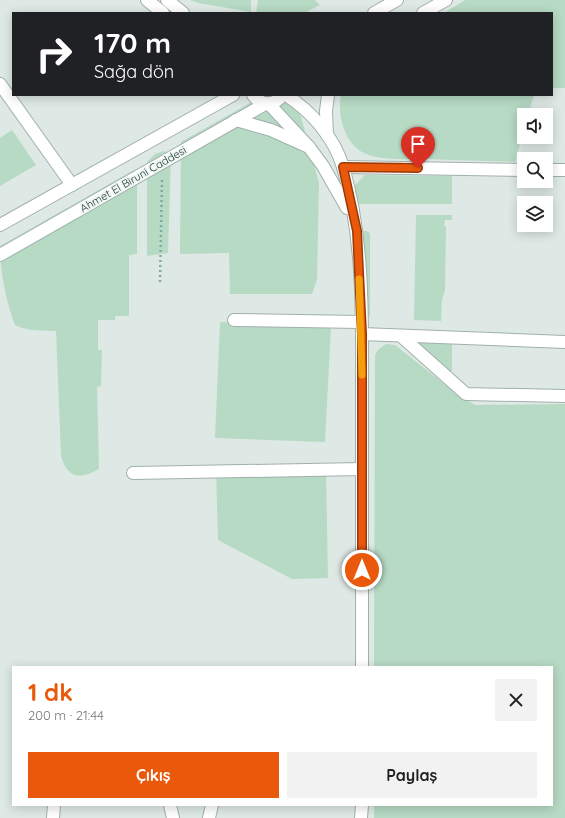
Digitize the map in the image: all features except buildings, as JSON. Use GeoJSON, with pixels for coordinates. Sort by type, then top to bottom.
{"type":"FeatureCollection","features":[{"type":"Feature","properties":{"kind":"street"},"geometry":{"type":"LineString","coordinates":[[147,0],[162,12]]}},
{"type":"Feature","properties":{"kind":"street"},"geometry":{"type":"LineString","coordinates":[[167,0],[182,12]]}},
{"type":"Feature","properties":{"kind":"street"},"geometry":{"type":"LineString","coordinates":[[376,12],[397,0]]}},
{"type":"Feature","properties":{"kind":"street"},"geometry":{"type":"LineString","coordinates":[[425,12],[446,0]]}},
{"type":"Feature","properties":{"kind":"street"},"geometry":{"type":"LineString","coordinates":[[0,84],[72,185]]}},
{"type":"Feature","properties":{"kind":"street"},"geometry":{"type":"LineString","coordinates":[[0,226],[72,185],[213,100],[229,96]]}},
{"type":"Feature","properties":{"kind":"street"},"geometry":{"type":"LineString","coordinates":[[254,96],[259,101],[267,104],[309,146],[336,187],[357,231]]}},
{"type":"Feature","properties":{"kind":"street","name":"Ahmet El Biruni Caddesi"},"geometry":{"type":"LineString","coordinates":[[0,255],[236,120],[267,104],[276,102],[281,96]]}},
{"type":"Feature","properties":{"kind":"street"},"geometry":{"type":"LineString","coordinates":[[287,96],[310,113],[327,135],[343,167],[357,231],[361,328],[362,666]]}},
{"type":"Feature","properties":{"kind":"street"},"geometry":{"type":"LineString","coordinates":[[327,135],[326,111],[328,96]]}},
{"type":"Feature","properties":{"kind":"street"},"geometry":{"type":"LineString","coordinates":[[236,120],[271,130],[309,146]]}},
{"type":"Feature","properties":{"kind":"street"},"geometry":{"type":"LineString","coordinates":[[343,167],[517,170]]}},
{"type":"Feature","properties":{"kind":"street"},"geometry":{"type":"LineString","coordinates":[[553,170],[565,170]]}},
{"type":"Feature","properties":{"kind":"street"},"geometry":{"type":"LineString","coordinates":[[234,320],[361,328],[401,336],[565,342]]}},
{"type":"Feature","properties":{"kind":"street"},"geometry":{"type":"LineString","coordinates":[[401,336],[466,394],[565,396]]}},
{"type":"Feature","properties":{"kind":"street"},"geometry":{"type":"LineString","coordinates":[[133,473],[362,469]]}},
{"type":"Feature","properties":{"kind":"street"},"geometry":{"type":"LineString","coordinates":[[53,818],[54,806]]}},
{"type":"Feature","properties":{"kind":"street"},"geometry":{"type":"LineString","coordinates":[[170,806],[173,818]]}},
{"type":"Feature","properties":{"kind":"street"},"geometry":{"type":"LineString","coordinates":[[209,818],[212,806]]}},
{"type":"Feature","properties":{"kind":"street"},"geometry":{"type":"LineString","coordinates":[[361,818],[362,806]]}},
{"type":"Feature","properties":{"kind":"path"},"geometry":{"type":"LineString","coordinates":[[160,282],[162,163]]}},
{"type":"Feature","properties":{"kind":"green space"},"geometry":{"type":"Polygon","coordinates":[[[190,0],[251,0],[251,12],[198,3],[190,0]]]}},
{"type":"Feature","properties":{"kind":"green space"},"geometry":{"type":"Polygon","coordinates":[[[258,0],[315,0],[320,5],[306,12],[256,12],[258,0]]]}},
{"type":"Feature","properties":{"kind":"green space"},"geometry":{"type":"Polygon","coordinates":[[[465,0],[565,0],[565,88],[553,88],[553,12],[446,12],[465,0]]]}},
{"type":"Feature","properties":{"kind":"green space"},"geometry":{"type":"Polygon","coordinates":[[[262,96],[291,96],[294,99],[301,117],[319,183],[317,280],[312,294],[230,294],[229,253],[180,254],[181,142],[262,96]]]}},
{"type":"Feature","properties":{"kind":"green space"},"geometry":{"type":"Polygon","coordinates":[[[341,96],[534,96],[530,108],[517,108],[517,144],[520,144],[515,162],[393,159],[369,155],[356,147],[346,135],[340,111],[341,96]]]}},
{"type":"Feature","properties":{"kind":"green space"},"geometry":{"type":"Polygon","coordinates":[[[12,130],[36,165],[0,186],[0,138],[12,130]]]}},
{"type":"Feature","properties":{"kind":"green space"},"geometry":{"type":"Polygon","coordinates":[[[164,151],[171,154],[168,253],[147,256],[147,162],[155,154],[164,151]]]}},
{"type":"Feature","properties":{"kind":"green space"},"geometry":{"type":"Polygon","coordinates":[[[134,170],[137,175],[137,254],[129,255],[129,316],[115,316],[115,320],[98,320],[98,350],[102,350],[101,386],[97,387],[99,469],[92,473],[80,476],[71,473],[67,469],[61,456],[56,331],[30,330],[15,325],[4,286],[0,246],[134,170]]]}},
{"type":"Feature","properties":{"kind":"green space"},"geometry":{"type":"Polygon","coordinates":[[[365,175],[452,176],[452,204],[355,204],[355,185],[365,175]]]}},
{"type":"Feature","properties":{"kind":"green space"},"geometry":{"type":"Polygon","coordinates":[[[416,215],[452,215],[452,220],[445,220],[444,227],[446,226],[445,290],[442,300],[441,321],[414,320],[416,215]]]}},
{"type":"Feature","properties":{"kind":"green space"},"geometry":{"type":"Polygon","coordinates":[[[360,231],[370,233],[370,316],[356,309],[353,271],[353,234],[360,231]]]}},
{"type":"Feature","properties":{"kind":"green space"},"geometry":{"type":"Polygon","coordinates":[[[220,322],[331,327],[325,442],[215,438],[220,322]]]}},
{"type":"Feature","properties":{"kind":"green space"},"geometry":{"type":"Polygon","coordinates":[[[407,340],[452,341],[452,371],[445,373],[407,340]]]}},
{"type":"Feature","properties":{"kind":"green space"},"geometry":{"type":"Polygon","coordinates":[[[386,344],[395,345],[452,390],[475,405],[565,404],[565,818],[374,818],[374,806],[553,806],[553,666],[374,666],[375,355],[378,350],[386,344]]]}},
{"type":"Feature","properties":{"kind":"green space"},"geometry":{"type":"Polygon","coordinates":[[[326,469],[328,578],[292,579],[218,540],[216,472],[326,469]]]}},
{"type":"Feature","properties":{"kind":"slow traffic"},"geometry":{"type":"LineString","coordinates":[[359,279],[362,334],[362,375]]}},
{"type":"Feature","properties":{"kind":"route"},"geometry":{"type":"LineString","coordinates":[[362,570],[362,334],[357,231],[343,167],[418,168]]}}]}
